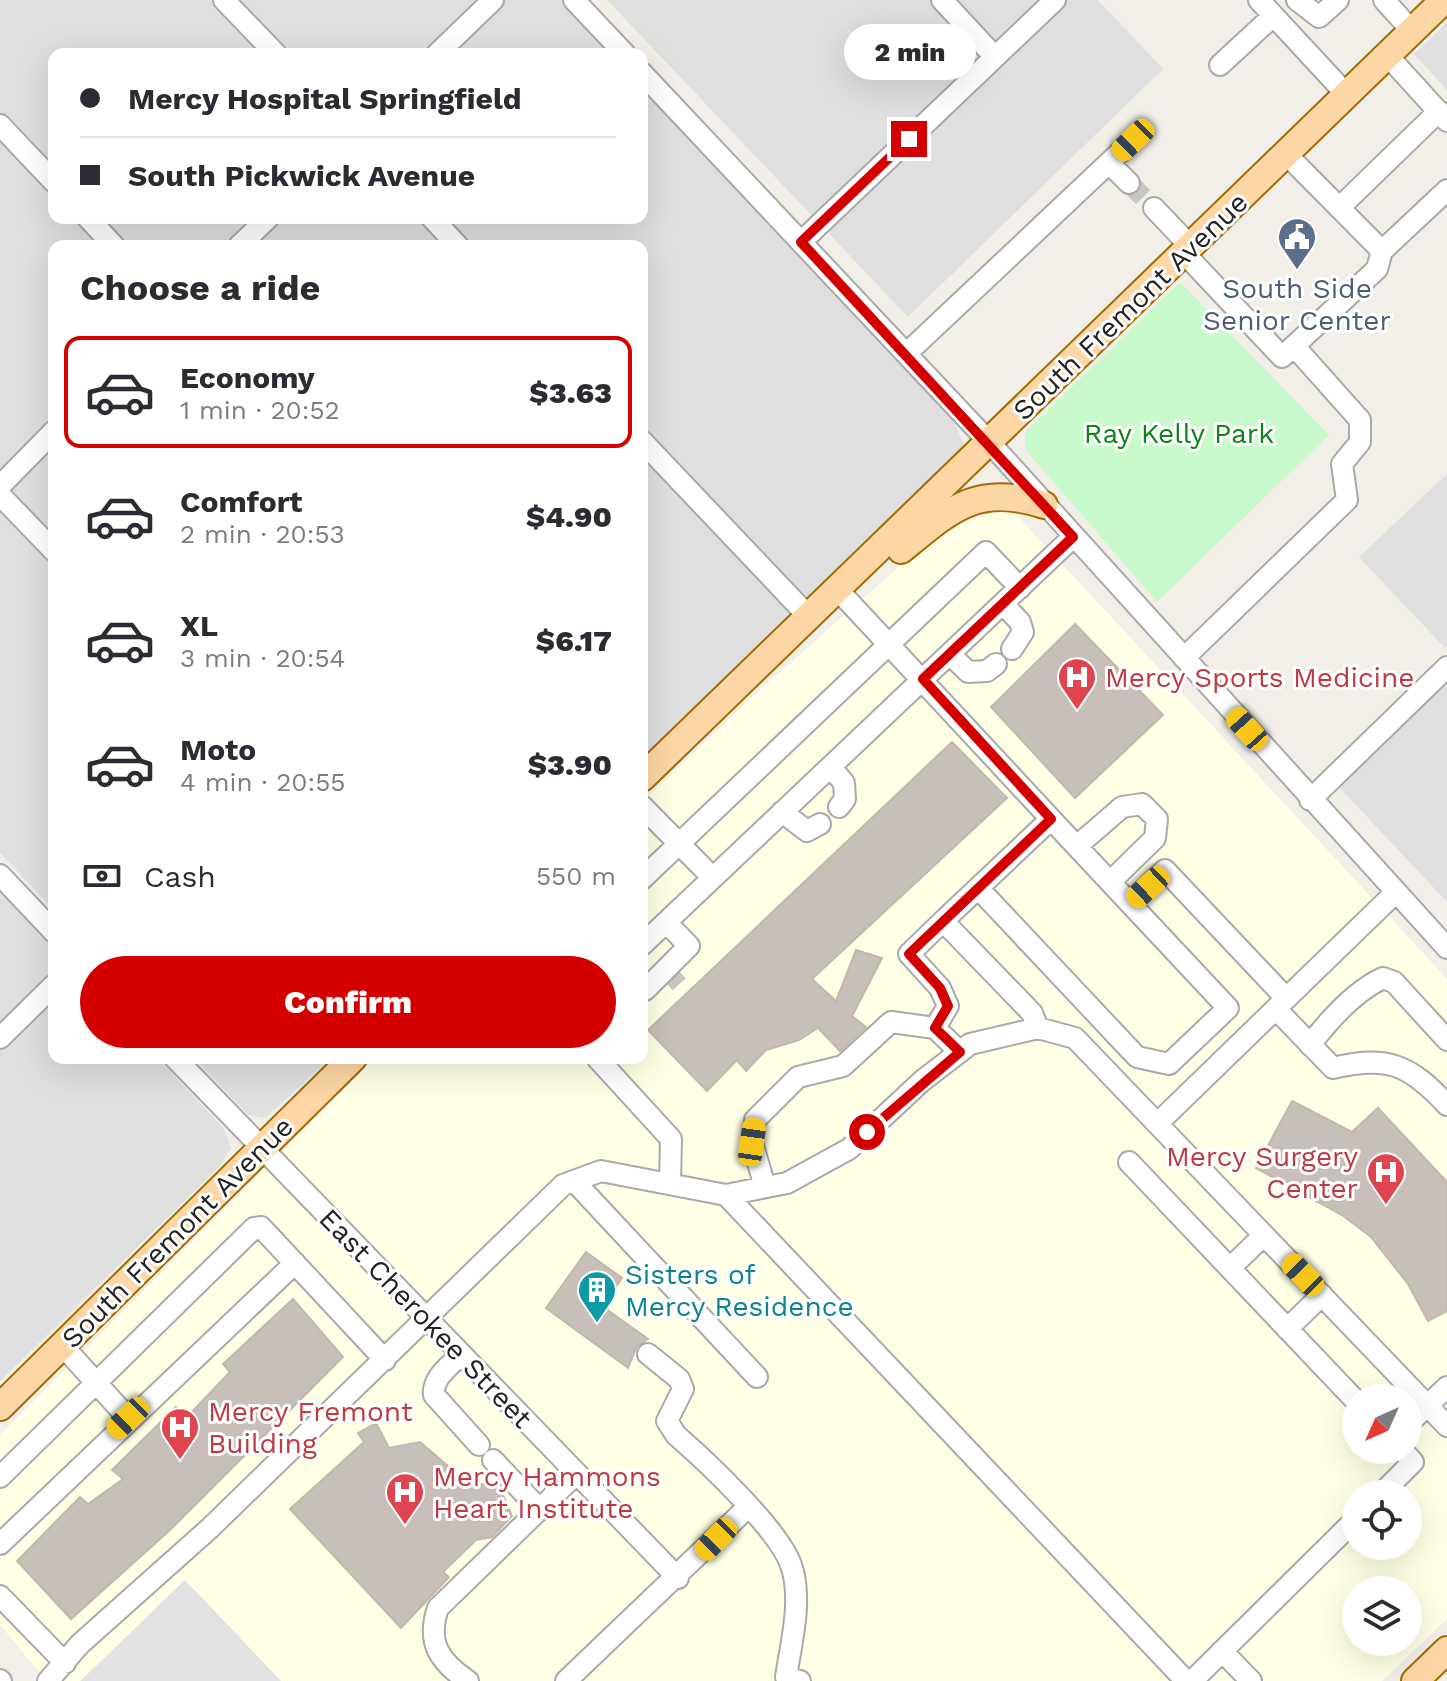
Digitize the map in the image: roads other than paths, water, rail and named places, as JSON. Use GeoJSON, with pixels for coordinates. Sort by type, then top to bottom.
{"type":"FeatureCollection","features":[{"type":"Feature","properties":{"kind":"main road","name":"South Fremont Avenue"},"geometry":{"type":"LineString","coordinates":[[648,772],[1444,0]]}},
{"type":"Feature","properties":{"kind":"main road"},"geometry":{"type":"LineString","coordinates":[[838,590],[865,578],[942,516],[969,500],[1000,496],[1044,505]]}},
{"type":"Feature","properties":{"kind":"main road","name":"South Fremont Avenue"},"geometry":{"type":"LineString","coordinates":[[0,1407],[347,1064]]}},
{"type":"Feature","properties":{"kind":"main road"},"geometry":{"type":"LineString","coordinates":[[1415,1681],[1447,1650]]}},
{"type":"Feature","properties":{"kind":"street"},"geometry":{"type":"LineString","coordinates":[[224,0],[270,48]]}},
{"type":"Feature","properties":{"kind":"street"},"geometry":{"type":"LineString","coordinates":[[443,48],[493,0]]}},
{"type":"Feature","properties":{"kind":"street"},"geometry":{"type":"LineString","coordinates":[[574,0],[619,48]]}},
{"type":"Feature","properties":{"kind":"street"},"geometry":{"type":"LineString","coordinates":[[942,0],[995,57]]}},
{"type":"Feature","properties":{"kind":"street"},"geometry":{"type":"LineString","coordinates":[[801,242],[1055,0]]}},
{"type":"Feature","properties":{"kind":"street"},"geometry":{"type":"LineString","coordinates":[[1297,0],[1319,17],[1338,0]]}},
{"type":"Feature","properties":{"kind":"street"},"geometry":{"type":"LineString","coordinates":[[1384,0],[1412,31]]}},
{"type":"Feature","properties":{"kind":"street"},"geometry":{"type":"LineString","coordinates":[[1220,65],[1268,6],[1347,95]]}},
{"type":"Feature","properties":{"kind":"street"},"geometry":{"type":"LineString","coordinates":[[1339,208],[1443,116],[1387,55]]}},
{"type":"Feature","properties":{"kind":"street"},"geometry":{"type":"LineString","coordinates":[[648,79],[990,443],[1447,948]]}},
{"type":"Feature","properties":{"kind":"street"},"geometry":{"type":"LineString","coordinates":[[0,125],[48,176]]}},
{"type":"Feature","properties":{"kind":"street"},"geometry":{"type":"LineString","coordinates":[[907,353],[1133,140]]}},
{"type":"Feature","properties":{"kind":"street"},"geometry":{"type":"LineString","coordinates":[[1286,154],[1382,251]]}},
{"type":"Feature","properties":{"kind":"street"},"geometry":{"type":"LineString","coordinates":[[1109,163],[1129,183]]}},
{"type":"Feature","properties":{"kind":"street"},"geometry":{"type":"LineString","coordinates":[[1154,208],[1282,357],[1377,269],[1382,251],[1447,190]]}},
{"type":"Feature","properties":{"kind":"street"},"geometry":{"type":"LineString","coordinates":[[94,224],[108,240]]}},
{"type":"Feature","properties":{"kind":"street"},"geometry":{"type":"LineString","coordinates":[[245,240],[262,224]]}},
{"type":"Feature","properties":{"kind":"street"},"geometry":{"type":"LineString","coordinates":[[438,224],[452,240]]}},
{"type":"Feature","properties":{"kind":"street"},"geometry":{"type":"LineString","coordinates":[[1184,658],[1347,500],[1342,464],[1360,442],[1360,420],[1294,346]]}},
{"type":"Feature","properties":{"kind":"street"},"geometry":{"type":"LineString","coordinates":[[0,486],[48,437]]}},
{"type":"Feature","properties":{"kind":"street"},"geometry":{"type":"LineString","coordinates":[[648,447],[809,617]]}},
{"type":"Feature","properties":{"kind":"street"},"geometry":{"type":"LineString","coordinates":[[0,495],[48,545]]}},
{"type":"Feature","properties":{"kind":"street"},"geometry":{"type":"LineString","coordinates":[[648,939],[1073,537]]}},
{"type":"Feature","properties":{"kind":"street"},"geometry":{"type":"LineString","coordinates":[[648,873],[986,552],[1020,588]]}},
{"type":"Feature","properties":{"kind":"street"},"geometry":{"type":"LineString","coordinates":[[838,590],[1251,1032]]}},
{"type":"Feature","properties":{"kind":"street"},"geometry":{"type":"LineString","coordinates":[[1003,604],[1020,622],[1023,632],[1012,649]]}},
{"type":"Feature","properties":{"kind":"street"},"geometry":{"type":"LineString","coordinates":[[950,654],[968,672],[987,671],[996,664]]}},
{"type":"Feature","properties":{"kind":"street"},"geometry":{"type":"LineString","coordinates":[[1310,800],[1447,667]]}},
{"type":"Feature","properties":{"kind":"street"},"geometry":{"type":"LineString","coordinates":[[831,767],[844,783],[845,799],[839,807]]}},
{"type":"Feature","properties":{"kind":"street"},"geometry":{"type":"LineString","coordinates":[[1077,846],[1122,807],[1142,804],[1151,810],[1157,819],[1155,838],[1110,882]]}},
{"type":"Feature","properties":{"kind":"street"},"geometry":{"type":"LineString","coordinates":[[648,812],[713,878]]}},
{"type":"Feature","properties":{"kind":"street"},"geometry":{"type":"LineString","coordinates":[[782,812],[807,831],[820,824]]}},
{"type":"Feature","properties":{"kind":"street"},"geometry":{"type":"LineString","coordinates":[[935,1028],[948,1006],[940,988],[909,954],[1051,819]]}},
{"type":"Feature","properties":{"kind":"street"},"geometry":{"type":"LineString","coordinates":[[1130,903],[1165,870],[1281,1004],[1310,1045],[1333,1068],[1376,1060],[1396,1065],[1422,1079],[1447,1105]]}},
{"type":"Feature","properties":{"kind":"street"},"geometry":{"type":"LineString","coordinates":[[0,875],[48,926]]}},
{"type":"Feature","properties":{"kind":"street"},"geometry":{"type":"LineString","coordinates":[[978,888],[1137,1057],[1169,1064],[1228,1008]]}},
{"type":"Feature","properties":{"kind":"street"},"geometry":{"type":"LineString","coordinates":[[1158,1123],[1396,892]]}},
{"type":"Feature","properties":{"kind":"street"},"geometry":{"type":"LineString","coordinates":[[943,921],[1032,1013],[1038,1028]]}},
{"type":"Feature","properties":{"kind":"street"},"geometry":{"type":"LineString","coordinates":[[648,990],[651,992],[672,977],[690,957],[689,946],[666,922]]}},
{"type":"Feature","properties":{"kind":"street"},"geometry":{"type":"LineString","coordinates":[[648,983],[689,946]]}},
{"type":"Feature","properties":{"kind":"street"},"geometry":{"type":"LineString","coordinates":[[1310,1045],[1325,1026],[1371,983],[1383,978],[1394,982],[1447,1040]]}},
{"type":"Feature","properties":{"kind":"street"},"geometry":{"type":"LineString","coordinates":[[0,1038],[48,991]]}},
{"type":"Feature","properties":{"kind":"street"},"geometry":{"type":"LineString","coordinates":[[1075,1038],[1099,1016]]}},
{"type":"Feature","properties":{"kind":"street"},"geometry":{"type":"LineString","coordinates":[[765,1187],[752,1142],[755,1120],[798,1077],[843,1066],[891,1022],[935,1028],[960,1052]]}},
{"type":"Feature","properties":{"kind":"street"},"geometry":{"type":"LineString","coordinates":[[48,1681],[80,1644],[210,1528],[563,1185],[601,1171],[726,1195],[787,1183],[849,1149],[970,1044],[1038,1028],[1075,1038],[1447,1426]]}},
{"type":"Feature","properties":{"kind":"street","name":"East Cherokee Street"},"geometry":{"type":"LineString","coordinates":[[181,1064],[678,1578]]}},
{"type":"Feature","properties":{"kind":"street"},"geometry":{"type":"LineString","coordinates":[[602,1064],[671,1139],[670,1182]]}},
{"type":"Feature","properties":{"kind":"street"},"geometry":{"type":"LineString","coordinates":[[1129,1162],[1342,1386]]}},
{"type":"Feature","properties":{"kind":"street"},"geometry":{"type":"LineString","coordinates":[[574,1181],[757,1377]]}},
{"type":"Feature","properties":{"kind":"street"},"geometry":{"type":"LineString","coordinates":[[726,1195],[1189,1681],[1342,1533]]}},
{"type":"Feature","properties":{"kind":"street"},"geometry":{"type":"LineString","coordinates":[[0,1477],[254,1228],[261,1227],[385,1360]]}},
{"type":"Feature","properties":{"kind":"street"},"geometry":{"type":"LineString","coordinates":[[1230,1268],[1264,1235]]}},
{"type":"Feature","properties":{"kind":"street"},"geometry":{"type":"LineString","coordinates":[[0,1544],[128,1418],[295,1263]]}},
{"type":"Feature","properties":{"kind":"street"},"geometry":{"type":"LineString","coordinates":[[1287,1329],[1322,1295]]}},
{"type":"Feature","properties":{"kind":"street"},"geometry":{"type":"LineString","coordinates":[[62,1345],[128,1418]]}},
{"type":"Feature","properties":{"kind":"street"},"geometry":{"type":"LineString","coordinates":[[648,1354],[679,1379],[683,1389],[667,1421],[676,1435],[773,1534],[791,1566],[796,1608],[790,1680]]}},
{"type":"Feature","properties":{"kind":"street"},"geometry":{"type":"LineString","coordinates":[[460,1355],[433,1386],[434,1395],[540,1510]]}},
{"type":"Feature","properties":{"kind":"street"},"geometry":{"type":"LineString","coordinates":[[1422,1411],[1447,1387]]}},
{"type":"Feature","properties":{"kind":"street"},"geometry":{"type":"LineString","coordinates":[[1395,1480],[1411,1464]]}},
{"type":"Feature","properties":{"kind":"street"},"geometry":{"type":"LineString","coordinates":[[468,1681],[450,1669],[433,1644],[433,1623],[438,1608],[576,1474]]}},
{"type":"Feature","properties":{"kind":"street"},"geometry":{"type":"LineString","coordinates":[[567,1681],[678,1578],[747,1508]]}},
{"type":"Feature","properties":{"kind":"street"},"geometry":{"type":"LineString","coordinates":[[0,1596],[65,1663]]}},
{"type":"Feature","properties":{"kind":"street"},"geometry":{"type":"LineString","coordinates":[[1222,1651],[1251,1681]]}},
{"type":"Feature","properties":{"kind":"tunnel"},"geometry":{"type":"LineString","coordinates":[[1129,183],[1154,208]]}},
{"type":"Feature","properties":{"kind":"tunnel"},"geometry":{"type":"LineString","coordinates":[[666,983],[679,971]]}},
{"type":"Feature","properties":{"kind":"place","name":"South Side Senior Center"},"geometry":{"type":"Point","coordinates":[1297,271]}},
{"type":"Feature","properties":{"kind":"place","name":"Mercy Sports Medicine"},"geometry":{"type":"Point","coordinates":[1077,711]}},
{"type":"Feature","properties":{"kind":"place","name":"Mercy Surgery Center"},"geometry":{"type":"Point","coordinates":[1386,1206]}},
{"type":"Feature","properties":{"kind":"place","name":"Sisters of Mercy Residence"},"geometry":{"type":"Point","coordinates":[597,1324]}},
{"type":"Feature","properties":{"kind":"place","name":"Mercy Fremont Building"},"geometry":{"type":"Point","coordinates":[180,1461]}},
{"type":"Feature","properties":{"kind":"place","name":"Mercy Hammons Heart Institute"},"geometry":{"type":"Point","coordinates":[405,1526]}},
{"type":"Feature","properties":{"kind":"park label","name":"Ray Kelly Park"},"geometry":{"type":"Point","coordinates":[1179,433]}}]}
